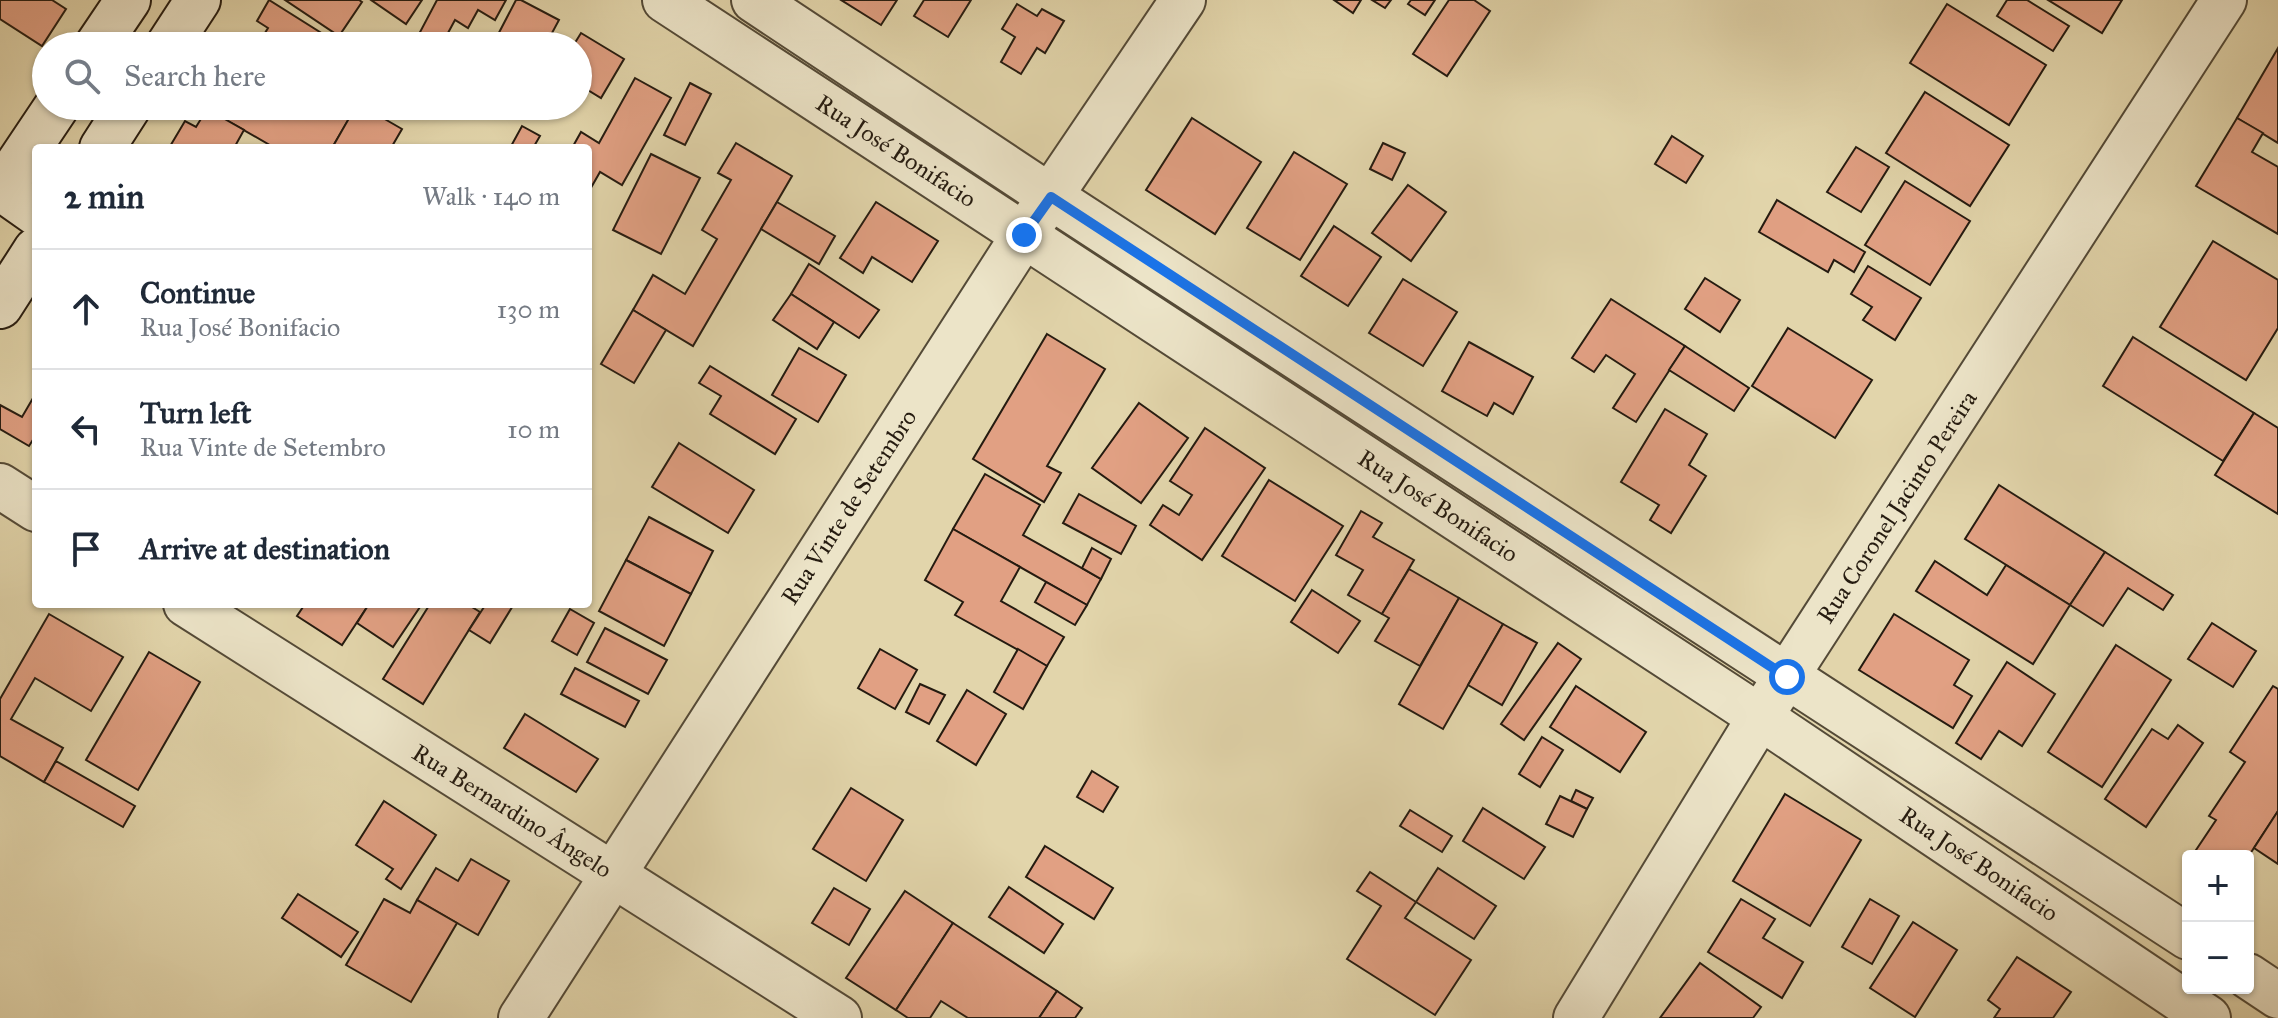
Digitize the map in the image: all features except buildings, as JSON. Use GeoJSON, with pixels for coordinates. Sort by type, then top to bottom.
{"type":"FeatureCollection","features":[{"type":"Feature","properties":{"kind":"street"},"geometry":{"type":"LineString","coordinates":[[106,32],[128,0]]}},
{"type":"Feature","properties":{"kind":"street"},"geometry":{"type":"LineString","coordinates":[[177,32],[198,0]]}},
{"type":"Feature","properties":{"kind":"street","name":"Rua José Bonifacio"},"geometry":{"type":"LineString","coordinates":[[665,0],[1760,717],[2208,1018]]}},
{"type":"Feature","properties":{"kind":"street","name":"Rua José Bonifacio"},"geometry":{"type":"LineString","coordinates":[[754,0],[1051,197],[2182,933]]}},
{"type":"Feature","properties":{"kind":"street","name":"Rua Vinte de Setembro"},"geometry":{"type":"LineString","coordinates":[[521,1018],[1024,235],[1183,0]]}},
{"type":"Feature","properties":{"kind":"street","name":"Rua Coronel Jacinto Pereira"},"geometry":{"type":"LineString","coordinates":[[1576,1018],[1760,717],[2224,0]]}},
{"type":"Feature","properties":{"kind":"street"},"geometry":{"type":"LineString","coordinates":[[39,144],[50,120]]}},
{"type":"Feature","properties":{"kind":"street"},"geometry":{"type":"LineString","coordinates":[[105,144],[120,120]]}},
{"type":"Feature","properties":{"kind":"street"},"geometry":{"type":"LineString","coordinates":[[13,198],[32,158]]}},
{"type":"Feature","properties":{"kind":"street"},"geometry":{"type":"LineString","coordinates":[[0,306],[32,256]]}},
{"type":"Feature","properties":{"kind":"street"},"geometry":{"type":"LineString","coordinates":[[0,486],[32,506]]}},
{"type":"Feature","properties":{"kind":"street","name":"Rua Bernardino Ângelo"},"geometry":{"type":"LineString","coordinates":[[192,608],[839,1018]]}},
{"type":"Feature","properties":{"kind":"street"},"geometry":{"type":"LineString","coordinates":[[2254,980],[2278,996]]}},
{"type":"Feature","properties":{"kind":"route"},"geometry":{"type":"LineString","coordinates":[[1024,235],[1051,197],[1787,677]]}}]}
